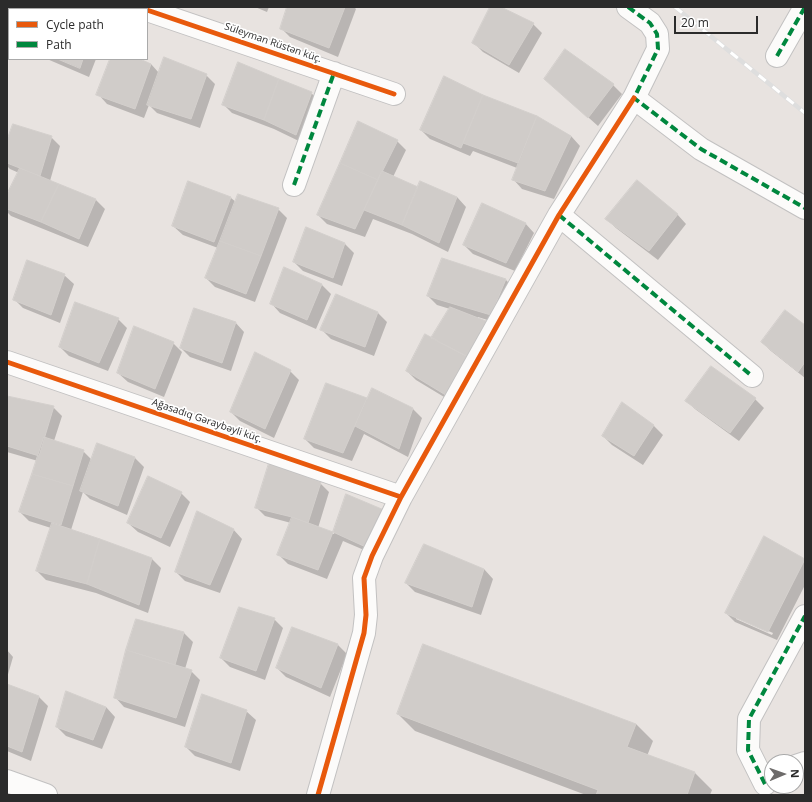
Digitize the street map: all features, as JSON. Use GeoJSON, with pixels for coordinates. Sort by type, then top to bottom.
{"type":"FeatureCollection","features":[{"type":"Feature","properties":{"kind":"street"},"geometry":{"type":"LineString","coordinates":[[318,795],[364,633],[366,615],[364,578],[372,556],[401,497],[558,215],[634,98],[658,49],[656,34],[650,23],[628,7]]}},
{"type":"Feature","properties":{"kind":"street"},"geometry":{"type":"LineString","coordinates":[[777,56],[805,7]]}},
{"type":"Feature","properties":{"kind":"street","name":"Süleyman Rüstən küç."},"geometry":{"type":"LineString","coordinates":[[148,10],[394,94]]}},
{"type":"Feature","properties":{"kind":"street"},"geometry":{"type":"LineString","coordinates":[[294,185],[334,73]]}},
{"type":"Feature","properties":{"kind":"street"},"geometry":{"type":"LineString","coordinates":[[634,98],[701,149],[805,208]]}},
{"type":"Feature","properties":{"kind":"street"},"geometry":{"type":"LineString","coordinates":[[558,215],[752,376]]}},
{"type":"Feature","properties":{"kind":"street","name":"Ağasadıq Gəraybəyli küç."},"geometry":{"type":"LineString","coordinates":[[7,362],[401,497]]}},
{"type":"Feature","properties":{"kind":"street"},"geometry":{"type":"LineString","coordinates":[[764,786],[748,750],[749,719],[805,616]]}},
{"type":"Feature","properties":{"kind":"street"},"geometry":{"type":"LineString","coordinates":[[7,781],[46,795]]}},
{"type":"Feature","properties":{"kind":"building"},"geometry":{"type":"Polygon","coordinates":[[[7,7],[32,7],[8,8],[7,35],[7,7]]]}},
{"type":"Feature","properties":{"kind":"building"},"geometry":{"type":"Polygon","coordinates":[[[287,7],[345,7],[329,48],[280,29],[287,7]]]}},
{"type":"Feature","properties":{"kind":"building"},"geometry":{"type":"Polygon","coordinates":[[[490,7],[501,7],[534,23],[509,65],[472,43],[490,7]]]}},
{"type":"Feature","properties":{"kind":"building"},"geometry":{"type":"Polygon","coordinates":[[[565,49],[614,84],[588,118],[544,79],[565,49]]]}},
{"type":"Feature","properties":{"kind":"building"},"geometry":{"type":"Polygon","coordinates":[[[164,57],[207,74],[191,119],[147,105],[164,57]]]}},
{"type":"Feature","properties":{"kind":"building"},"geometry":{"type":"Polygon","coordinates":[[[60,60],[83,60],[80,68],[60,60]]]}},
{"type":"Feature","properties":{"kind":"building"},"geometry":{"type":"Polygon","coordinates":[[[110,60],[142,60],[151,64],[135,109],[96,95],[110,60]]]}},
{"type":"Feature","properties":{"kind":"building"},"geometry":{"type":"Polygon","coordinates":[[[238,62],[279,79],[264,120],[222,105],[238,62]]]}},
{"type":"Feature","properties":{"kind":"building"},"geometry":{"type":"Polygon","coordinates":[[[444,76],[483,95],[461,148],[420,130],[444,76]]]}},
{"type":"Feature","properties":{"kind":"building"},"geometry":{"type":"Polygon","coordinates":[[[279,79],[312,92],[296,135],[264,120],[279,79]]]}},
{"type":"Feature","properties":{"kind":"building"},"geometry":{"type":"Polygon","coordinates":[[[483,95],[537,116],[518,163],[463,143],[483,95]]]}},
{"type":"Feature","properties":{"kind":"building"},"geometry":{"type":"Polygon","coordinates":[[[537,116],[571,136],[545,191],[512,180],[537,116]]]}},
{"type":"Feature","properties":{"kind":"building"},"geometry":{"type":"Polygon","coordinates":[[[358,121],[398,140],[378,180],[340,163],[358,121]]]}},
{"type":"Feature","properties":{"kind":"building"},"geometry":{"type":"Polygon","coordinates":[[[13,124],[52,136],[40,176],[7,163],[7,140],[13,124]]]}},
{"type":"Feature","properties":{"kind":"building"},"geometry":{"type":"Polygon","coordinates":[[[340,163],[378,180],[355,229],[317,215],[340,163]]]}},
{"type":"Feature","properties":{"kind":"building"},"geometry":{"type":"Polygon","coordinates":[[[20,168],[59,184],[41,222],[7,209],[7,194],[20,168]]]}},
{"type":"Feature","properties":{"kind":"building"},"geometry":{"type":"Polygon","coordinates":[[[382,171],[418,187],[402,225],[364,210],[382,171]]]}},
{"type":"Feature","properties":{"kind":"building"},"geometry":{"type":"Polygon","coordinates":[[[637,180],[678,214],[649,251],[605,219],[637,180]]]}},
{"type":"Feature","properties":{"kind":"building"},"geometry":{"type":"Polygon","coordinates":[[[188,181],[231,197],[214,242],[172,226],[188,181]]]}},
{"type":"Feature","properties":{"kind":"building"},"geometry":{"type":"Polygon","coordinates":[[[420,181],[457,197],[439,243],[402,225],[420,181]]]}},
{"type":"Feature","properties":{"kind":"building"},"geometry":{"type":"Polygon","coordinates":[[[59,184],[96,199],[79,239],[41,222],[59,184]]]}},
{"type":"Feature","properties":{"kind":"building"},"geometry":{"type":"Polygon","coordinates":[[[238,194],[279,208],[261,256],[220,241],[238,194]]]}},
{"type":"Feature","properties":{"kind":"building"},"geometry":{"type":"Polygon","coordinates":[[[482,203],[526,223],[506,263],[463,245],[482,203]]]}},
{"type":"Feature","properties":{"kind":"building"},"geometry":{"type":"Polygon","coordinates":[[[306,227],[345,243],[333,278],[293,262],[306,227]]]}},
{"type":"Feature","properties":{"kind":"building"},"geometry":{"type":"Polygon","coordinates":[[[220,241],[261,256],[246,294],[205,278],[220,241]]]}},
{"type":"Feature","properties":{"kind":"building"},"geometry":{"type":"Polygon","coordinates":[[[442,258],[506,279],[491,315],[427,296],[442,258]]]}},
{"type":"Feature","properties":{"kind":"building"},"geometry":{"type":"Polygon","coordinates":[[[27,260],[65,274],[51,315],[13,300],[27,260]]]}},
{"type":"Feature","properties":{"kind":"building"},"geometry":{"type":"Polygon","coordinates":[[[284,267],[322,284],[307,320],[270,304],[284,267]]]}},
{"type":"Feature","properties":{"kind":"building"},"geometry":{"type":"Polygon","coordinates":[[[336,294],[378,312],[365,347],[320,330],[336,294]]]}},
{"type":"Feature","properties":{"kind":"building"},"geometry":{"type":"Polygon","coordinates":[[[75,302],[119,318],[99,363],[59,347],[75,302]]]}},
{"type":"Feature","properties":{"kind":"building"},"geometry":{"type":"Polygon","coordinates":[[[450,307],[486,321],[468,357],[431,338],[450,307]]]}},
{"type":"Feature","properties":{"kind":"building"},"geometry":{"type":"Polygon","coordinates":[[[194,308],[236,322],[222,363],[180,348],[194,308]]]}},
{"type":"Feature","properties":{"kind":"building"},"geometry":{"type":"Polygon","coordinates":[[[785,310],[805,325],[805,362],[798,372],[761,342],[785,310]]]}},
{"type":"Feature","properties":{"kind":"building"},"geometry":{"type":"Polygon","coordinates":[[[134,326],[174,342],[155,389],[117,373],[134,326]]]}},
{"type":"Feature","properties":{"kind":"building"},"geometry":{"type":"Polygon","coordinates":[[[425,334],[468,357],[449,397],[406,371],[425,334]]]}},
{"type":"Feature","properties":{"kind":"building"},"geometry":{"type":"Polygon","coordinates":[[[255,352],[291,370],[265,429],[230,412],[255,352]]]}},
{"type":"Feature","properties":{"kind":"building"},"geometry":{"type":"Polygon","coordinates":[[[711,366],[756,398],[730,433],[685,401],[711,366]]]}},
{"type":"Feature","properties":{"kind":"building"},"geometry":{"type":"Polygon","coordinates":[[[326,383],[367,398],[343,453],[304,439],[326,383]]]}},
{"type":"Feature","properties":{"kind":"building"},"geometry":{"type":"Polygon","coordinates":[[[372,388],[413,408],[399,449],[355,426],[372,388]]]}},
{"type":"Feature","properties":{"kind":"building"},"geometry":{"type":"Polygon","coordinates":[[[7,396],[54,406],[39,456],[7,446],[7,396]]]}},
{"type":"Feature","properties":{"kind":"building"},"geometry":{"type":"Polygon","coordinates":[[[622,402],[654,425],[634,456],[602,436],[622,402]]]}},
{"type":"Feature","properties":{"kind":"building"},"geometry":{"type":"Polygon","coordinates":[[[44,437],[84,450],[73,486],[32,474],[44,437]]]}},
{"type":"Feature","properties":{"kind":"building"},"geometry":{"type":"Polygon","coordinates":[[[97,443],[135,457],[118,506],[80,491],[97,443]]]}},
{"type":"Feature","properties":{"kind":"building"},"geometry":{"type":"Polygon","coordinates":[[[269,463],[321,482],[308,523],[292,517],[255,508],[269,463]]]}},
{"type":"Feature","properties":{"kind":"building"},"geometry":{"type":"Polygon","coordinates":[[[32,474],[73,486],[61,525],[19,512],[32,474]]]}},
{"type":"Feature","properties":{"kind":"building"},"geometry":{"type":"Polygon","coordinates":[[[148,476],[182,492],[161,538],[127,523],[148,476]]]}},
{"type":"Feature","properties":{"kind":"building"},"geometry":{"type":"Polygon","coordinates":[[[346,494],[384,510],[368,548],[333,532],[346,494]]]}},
{"type":"Feature","properties":{"kind":"building"},"geometry":{"type":"Polygon","coordinates":[[[197,511],[234,529],[210,585],[175,572],[197,511]]]}},
{"type":"Feature","properties":{"kind":"building"},"geometry":{"type":"Polygon","coordinates":[[[292,517],[333,532],[318,570],[277,555],[292,517]]]}},
{"type":"Feature","properties":{"kind":"building"},"geometry":{"type":"Polygon","coordinates":[[[52,523],[100,539],[87,584],[36,571],[52,523]]]}},
{"type":"Feature","properties":{"kind":"building"},"geometry":{"type":"Polygon","coordinates":[[[764,536],[805,559],[768,632],[725,613],[764,536]]]}},
{"type":"Feature","properties":{"kind":"building"},"geometry":{"type":"Polygon","coordinates":[[[100,539],[152,558],[139,605],[87,584],[100,539]]]}},
{"type":"Feature","properties":{"kind":"building"},"geometry":{"type":"Polygon","coordinates":[[[424,544],[484,569],[472,607],[405,583],[424,544]]]}},
{"type":"Feature","properties":{"kind":"building"},"geometry":{"type":"Polygon","coordinates":[[[239,607],[275,618],[256,671],[220,658],[239,607]]]}},
{"type":"Feature","properties":{"kind":"building"},"geometry":{"type":"Polygon","coordinates":[[[136,619],[184,632],[175,665],[126,650],[136,619]]]}},
{"type":"Feature","properties":{"kind":"building"},"geometry":{"type":"Polygon","coordinates":[[[292,627],[338,644],[321,688],[276,668],[292,627]]]}},
{"type":"Feature","properties":{"kind":"building"},"geometry":{"type":"Polygon","coordinates":[[[423,644],[636,724],[627,747],[695,772],[687,795],[596,795],[598,790],[397,714],[423,644]]]}},
{"type":"Feature","properties":{"kind":"building"},"geometry":{"type":"Polygon","coordinates":[[[126,650],[192,670],[176,718],[114,698],[126,650]]]}},
{"type":"Feature","properties":{"kind":"building"},"geometry":{"type":"Polygon","coordinates":[[[7,684],[39,696],[22,752],[7,746],[7,684]]]}},
{"type":"Feature","properties":{"kind":"building"},"geometry":{"type":"Polygon","coordinates":[[[66,691],[106,707],[93,740],[56,727],[66,691]]]}},
{"type":"Feature","properties":{"kind":"building"},"geometry":{"type":"Polygon","coordinates":[[[202,694],[247,710],[231,763],[185,747],[202,694]]]}},
{"type":"Feature","properties":{"kind":"railway"},"geometry":{"type":"LineString","coordinates":[[675,7],[805,113]]}},
{"type":"Feature","properties":{"kind":"marked path"},"geometry":{"type":"LineString","coordinates":[[628,7],[650,23],[657,34],[658,49],[634,98],[701,149],[805,208]]}},
{"type":"Feature","properties":{"kind":"marked path"},"geometry":{"type":"LineString","coordinates":[[777,56],[805,7]]}},
{"type":"Feature","properties":{"kind":"marked path"},"geometry":{"type":"LineString","coordinates":[[294,185],[334,73]]}},
{"type":"Feature","properties":{"kind":"marked path"},"geometry":{"type":"LineString","coordinates":[[559,215],[752,376]]}},
{"type":"Feature","properties":{"kind":"marked path"},"geometry":{"type":"LineString","coordinates":[[764,782],[748,750],[749,719],[805,616]]}},
{"type":"Feature","properties":{"kind":"cycle path"},"geometry":{"type":"LineString","coordinates":[[148,10],[394,94]]}},
{"type":"Feature","properties":{"kind":"cycle path"},"geometry":{"type":"LineString","coordinates":[[318,795],[364,633],[366,615],[364,578],[372,556],[401,497],[559,215],[634,98]]}},
{"type":"Feature","properties":{"kind":"cycle path"},"geometry":{"type":"LineString","coordinates":[[7,362],[401,497]]}}]}
